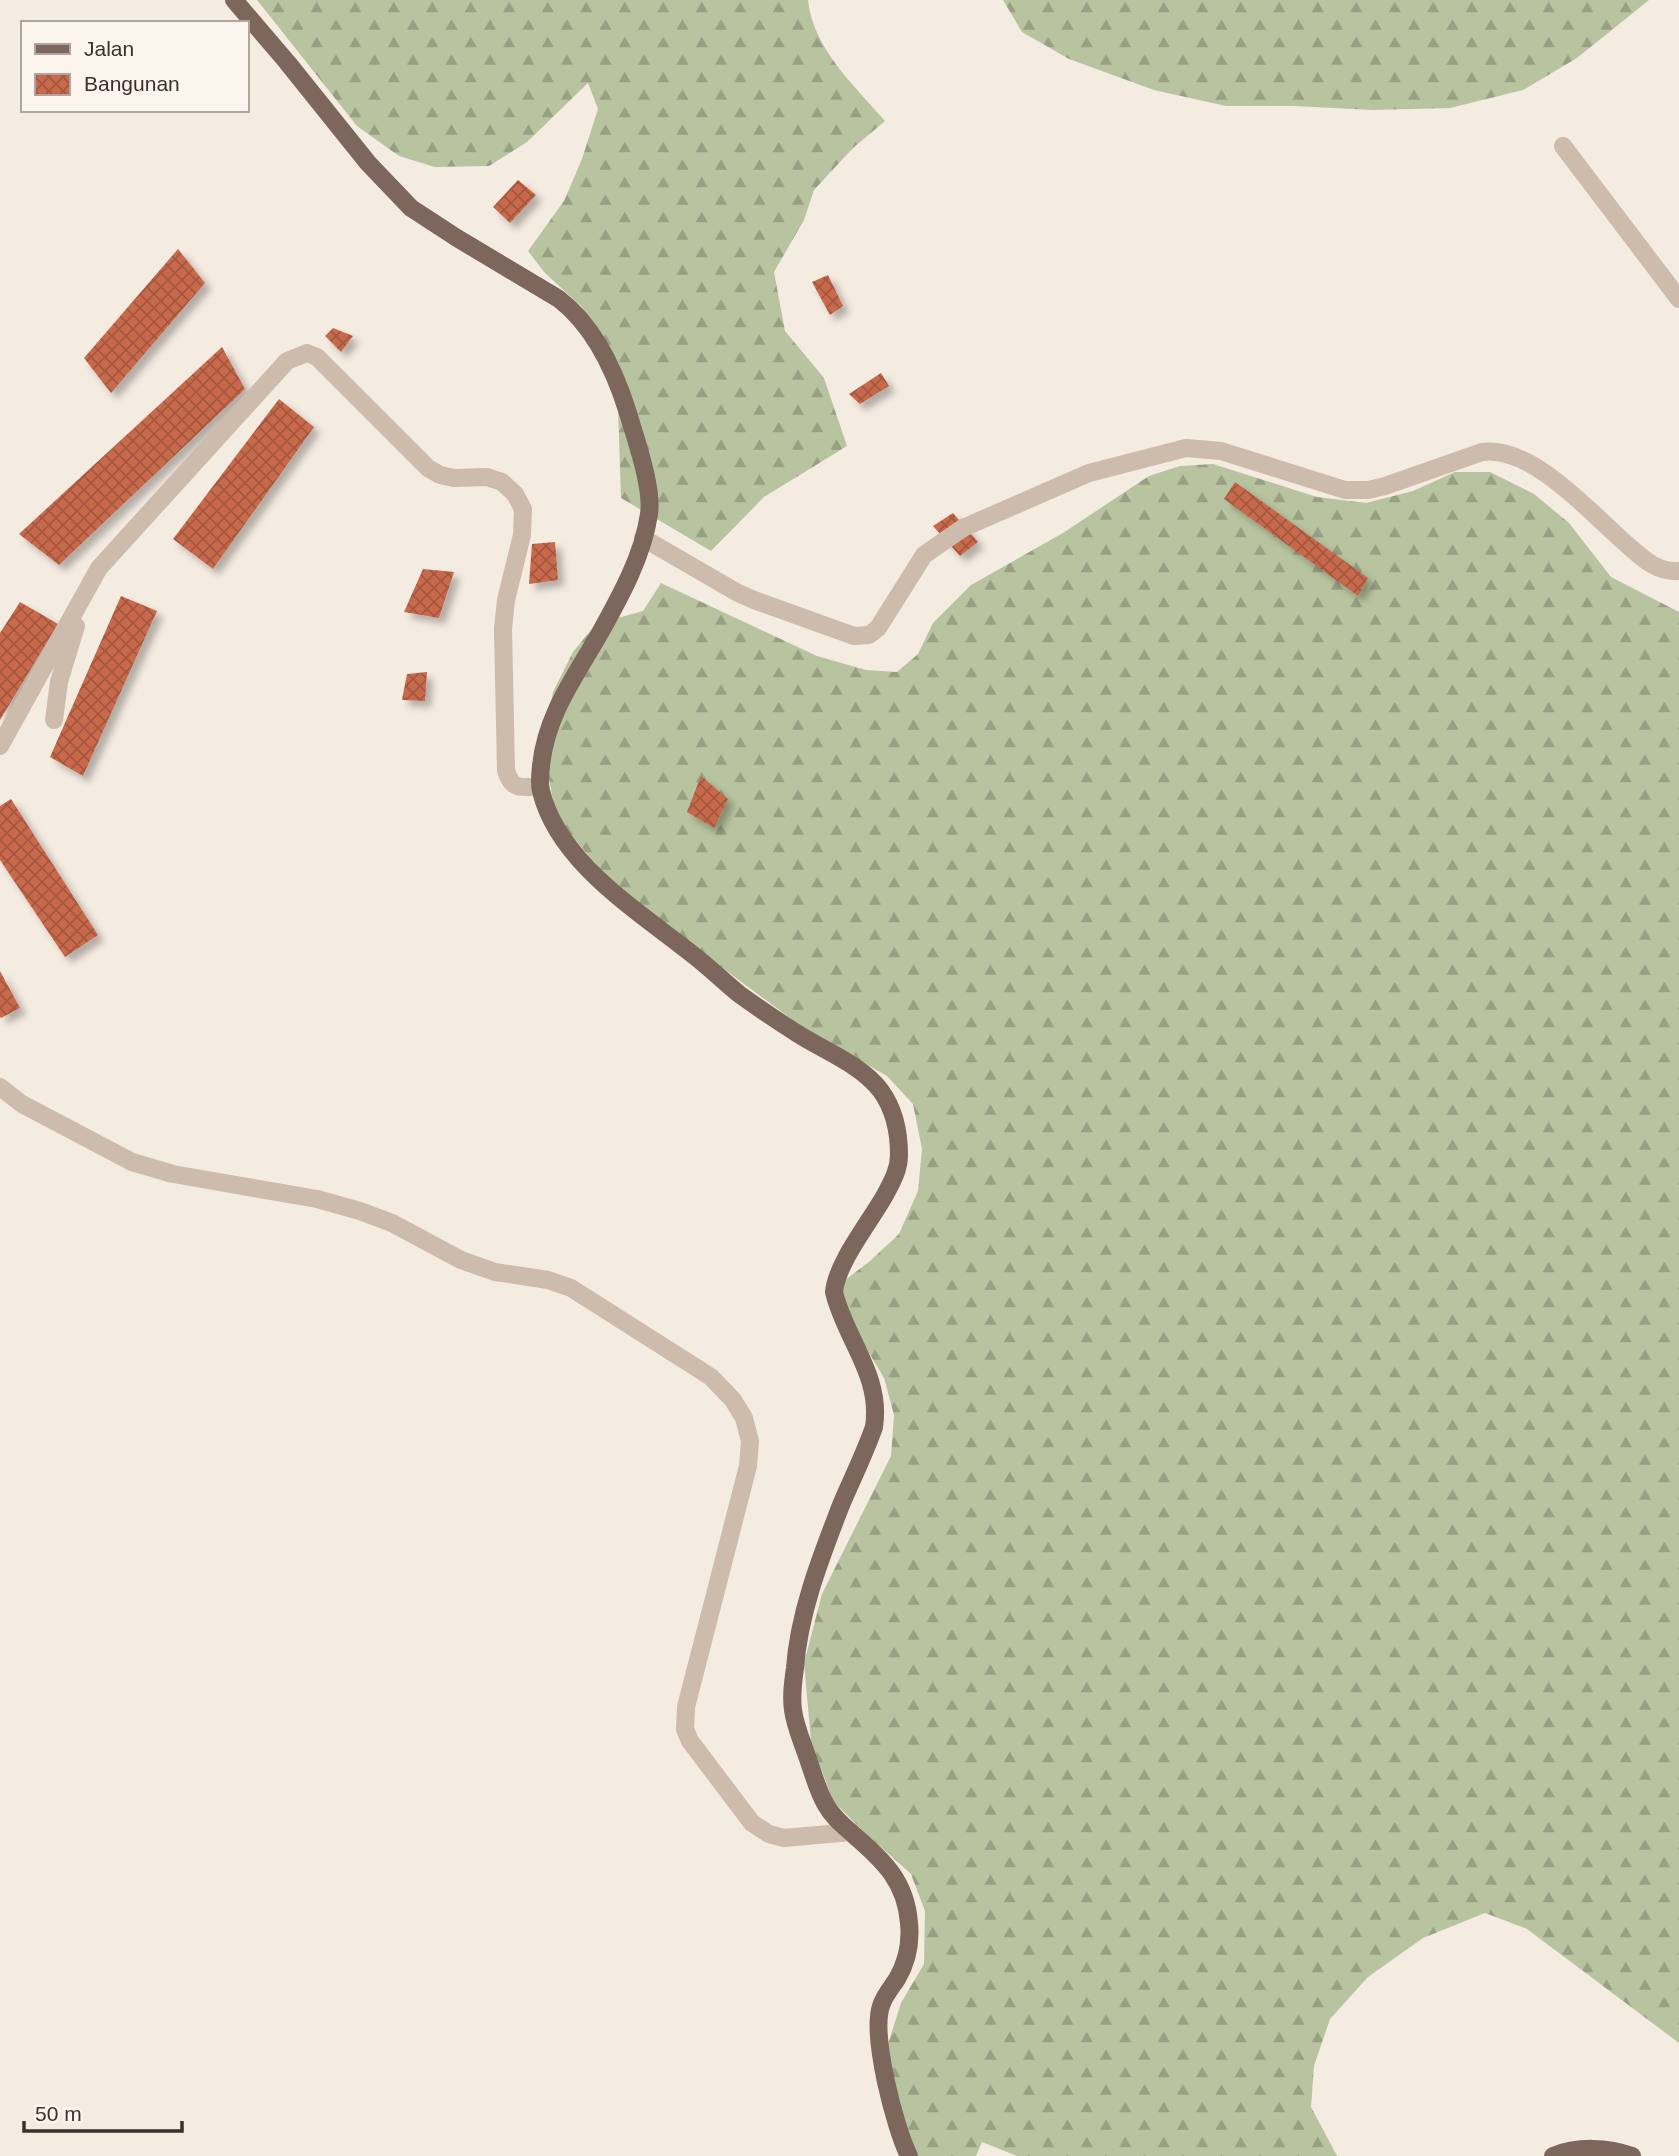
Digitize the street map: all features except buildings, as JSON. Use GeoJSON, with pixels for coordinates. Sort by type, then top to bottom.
{"type":"FeatureCollection","features":[{"type":"Feature","properties":{"kind":"main road"},"geometry":{"type":"LineString","coordinates":[[234,0],[368,163],[411,208],[572,309],[604,353],[620,387],[649,486],[649,513],[636,561],[550,722],[543,746],[539,786],[556,829],[588,869],[739,994],[864,1075],[879,1088],[893,1114],[899,1157],[897,1169],[876,1211],[841,1269],[835,1281],[834,1292],[868,1371],[875,1396],[874,1427],[822,1556],[803,1617],[792,1698],[796,1724],[819,1791],[832,1814],[882,1859],[901,1887],[909,1920],[907,1955],[880,2008],[879,2029],[882,2059],[909,2156]]}},
{"type":"Feature","properties":{"kind":"main road"},"geometry":{"type":"LineString","coordinates":[[1553,2156],[1567,2150],[1623,2153],[1632,2156]]}},
{"type":"Feature","properties":{"kind":"street"},"geometry":{"type":"LineString","coordinates":[[1563,146],[1679,299]]}},
{"type":"Feature","properties":{"kind":"street"},"geometry":{"type":"LineString","coordinates":[[0,746],[99,568],[287,361],[307,354],[317,357],[428,468],[440,475],[454,478],[487,477],[502,482],[515,494],[523,509],[522,536],[506,600],[503,629],[506,770],[513,785],[520,788],[539,786]]}},
{"type":"Feature","properties":{"kind":"street"},"geometry":{"type":"LineString","coordinates":[[643,538],[738,593],[839,632],[862,636],[869,635],[877,628],[924,555],[963,528],[1089,473],[1174,450],[1202,448],[1221,451],[1345,490],[1368,490],[1492,451],[1509,454],[1544,471],[1643,558],[1662,569],[1679,571]]}},
{"type":"Feature","properties":{"kind":"street"},"geometry":{"type":"LineString","coordinates":[[54,720],[67,653],[99,568]]}},
{"type":"Feature","properties":{"kind":"street"},"geometry":{"type":"LineString","coordinates":[[0,1087],[22,1104],[132,1161],[173,1174],[317,1199],[360,1211],[392,1223],[461,1260],[495,1272],[548,1280],[571,1288],[711,1377],[733,1400],[744,1418],[750,1441],[748,1466],[685,1707],[685,1729],[690,1741],[752,1823],[769,1834],[784,1838],[851,1832]]}},
{"type":"Feature","properties":{"kind":"green space"},"geometry":{"type":"Polygon","coordinates":[[[257,0],[808,0],[818,35],[827,51],[885,121],[853,148],[814,190],[804,220],[774,272],[785,331],[824,378],[847,446],[764,497],[711,551],[621,498],[618,407],[597,339],[581,306],[545,273],[528,251],[564,201],[582,159],[598,109],[588,83],[527,142],[489,166],[435,167],[399,156],[357,126],[257,0]]]}},
{"type":"Feature","properties":{"kind":"green space"},"geometry":{"type":"Polygon","coordinates":[[[1003,0],[1649,0],[1577,58],[1523,90],[1450,108],[1373,110],[1226,106],[1154,90],[1069,59],[1022,32],[1003,0]]]}},
{"type":"Feature","properties":{"kind":"green space"},"geometry":{"type":"Polygon","coordinates":[[[1213,464],[1317,497],[1366,503],[1413,491],[1455,472],[1490,472],[1534,494],[1569,523],[1611,577],[1679,612],[1679,2043],[1527,1929],[1485,1913],[1423,1938],[1368,1977],[1330,2019],[1314,2066],[1311,2107],[1337,2156],[1017,2156],[982,2142],[976,2156],[912,2156],[902,2144],[887,2047],[901,2003],[924,1964],[925,1911],[911,1874],[833,1801],[811,1741],[804,1663],[822,1594],[891,1456],[894,1415],[884,1378],[841,1306],[844,1281],[899,1234],[918,1191],[922,1149],[913,1104],[887,1076],[805,1029],[697,949],[604,874],[556,817],[543,746],[553,692],[573,652],[596,624],[643,611],[661,583],[817,656],[866,670],[897,672],[918,654],[933,623],[971,585],[1063,533],[1149,476],[1180,466],[1213,464]]]}}]}
